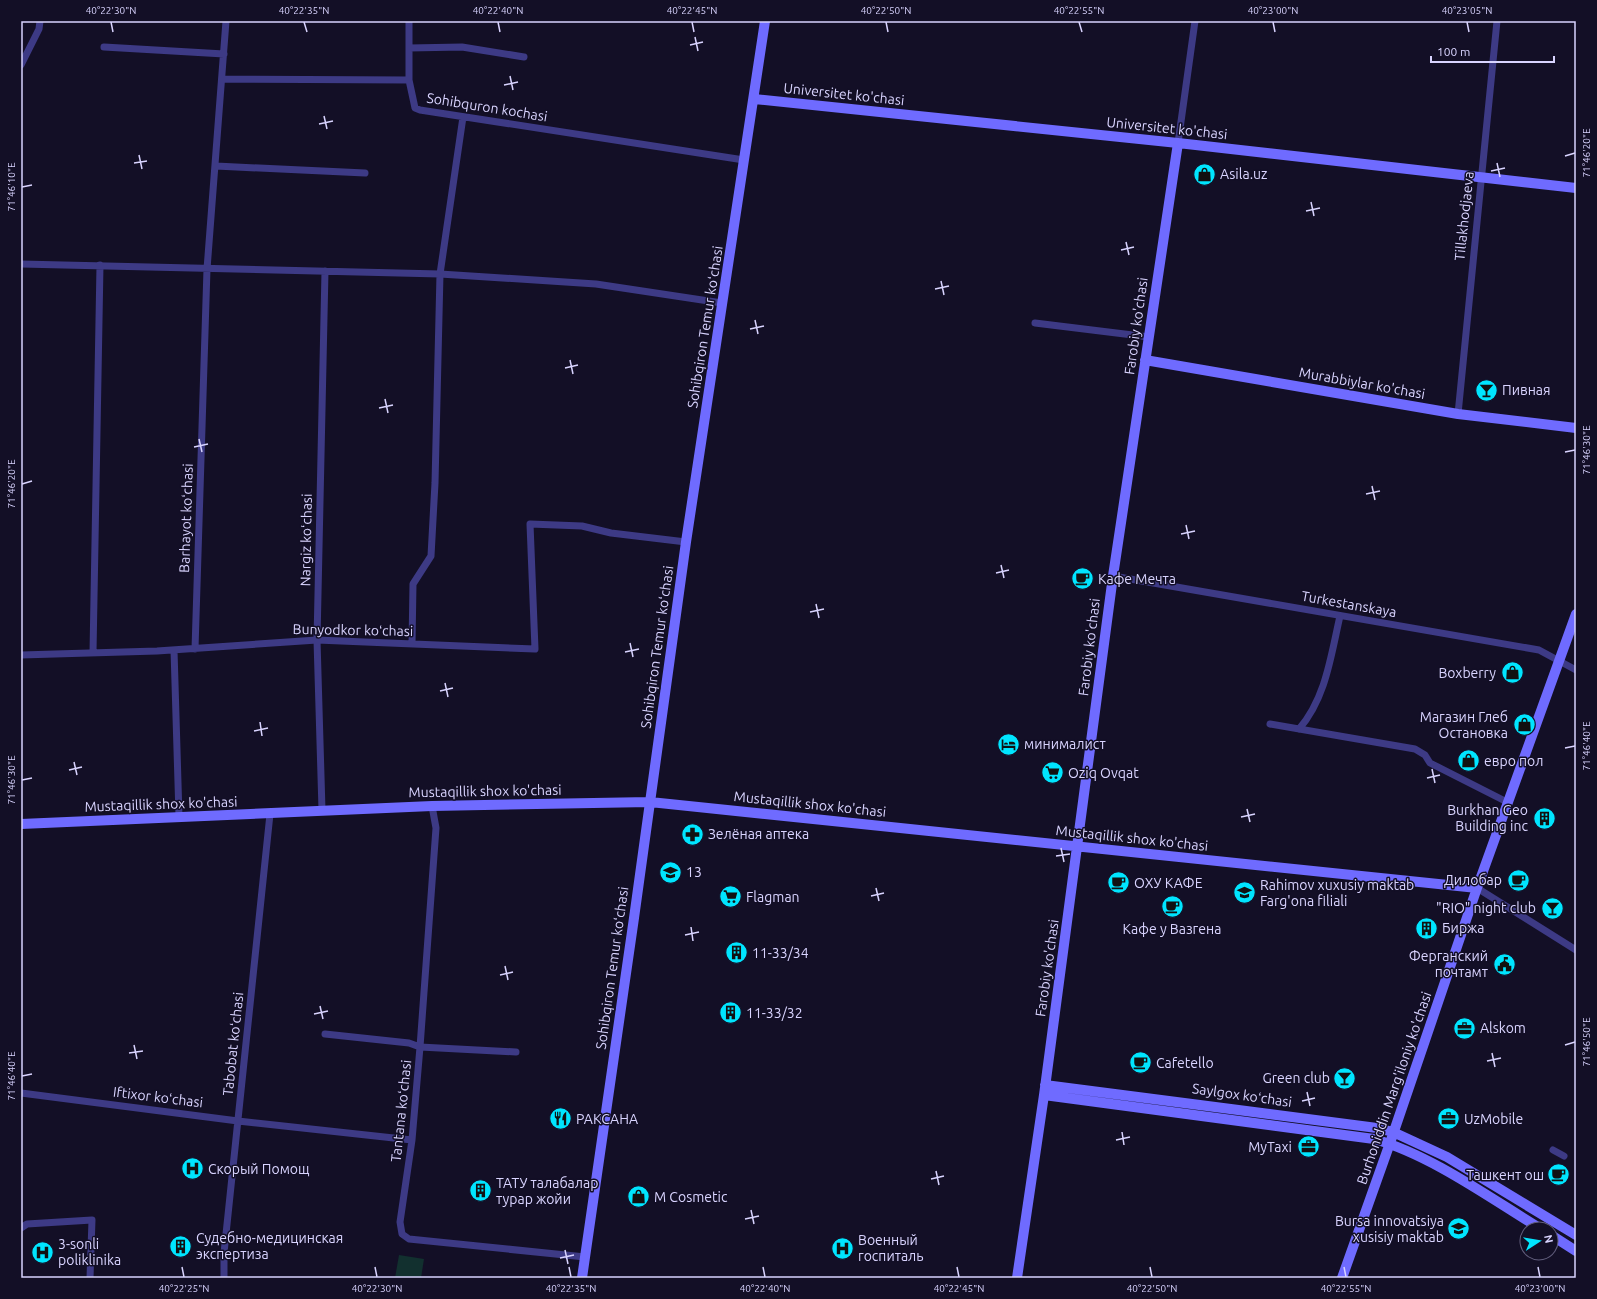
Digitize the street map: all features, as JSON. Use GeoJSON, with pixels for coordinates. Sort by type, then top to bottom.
{"type":"FeatureCollection","features":[{"type":"Feature","properties":{"kind":"main road","name":"Sohibqiron Temur koʻchasi"},"geometry":{"type":"LineString","coordinates":[[582,1278],[686,542],[765,21]]}},
{"type":"Feature","properties":{"kind":"main road","name":"Universitet ko'chasi"},"geometry":{"type":"LineString","coordinates":[[754,99],[1178,143],[1481,176],[1576,188]]}},
{"type":"Feature","properties":{"kind":"main road","name":"Farobiy ko'chasi"},"geometry":{"type":"LineString","coordinates":[[1017,1278],[1044,1095],[1112,576],[1178,143]]}},
{"type":"Feature","properties":{"kind":"main road","name":"Murabbiylar ko'chasi"},"geometry":{"type":"LineString","coordinates":[[1145,360],[1458,414],[1576,428]]}},
{"type":"Feature","properties":{"kind":"main road","name":"Burhoniddin Marg'iloniy ko'chasi"},"geometry":{"type":"LineString","coordinates":[[1342,1278],[1390,1144],[1477,888],[1576,614]]}},
{"type":"Feature","properties":{"kind":"main road","name":"Mustaqillik shox ko'chasi"},"geometry":{"type":"LineString","coordinates":[[21,824],[432,806],[650,802],[1477,888]]}},
{"type":"Feature","properties":{"kind":"main road","name":"Saylgox koʻchasi"},"geometry":{"type":"LineString","coordinates":[[1045,1085],[1228,1107],[1377,1128],[1393,1132],[1447,1157],[1576,1234]]}},
{"type":"Feature","properties":{"kind":"main road","name":"Saylgox koʻchasi"},"geometry":{"type":"LineString","coordinates":[[1044,1095],[1374,1139],[1390,1144],[1444,1170],[1528,1221]]}},
{"type":"Feature","properties":{"kind":"main road"},"geometry":{"type":"LineString","coordinates":[[1559,1240],[1576,1251]]}},
{"type":"Feature","properties":{"kind":"street"},"geometry":{"type":"LineString","coordinates":[[21,65],[39,29],[40,21]]}},
{"type":"Feature","properties":{"kind":"street","name":"Barhayot koʻchasi"},"geometry":{"type":"LineString","coordinates":[[195,649],[207,269],[223,78],[226,21]]}},
{"type":"Feature","properties":{"kind":"street"},"geometry":{"type":"LineString","coordinates":[[223,78],[409,80],[409,21]]}},
{"type":"Feature","properties":{"kind":"street","name":"Farobiy ko'chasi"},"geometry":{"type":"LineString","coordinates":[[1178,143],[1195,21]]}},
{"type":"Feature","properties":{"kind":"street","name":"Tillakhodjaeva"},"geometry":{"type":"LineString","coordinates":[[1458,414],[1497,21]]}},
{"type":"Feature","properties":{"kind":"street"},"geometry":{"type":"LineString","coordinates":[[104,47],[224,54]]}},
{"type":"Feature","properties":{"kind":"street"},"geometry":{"type":"LineString","coordinates":[[409,48],[462,47],[524,57]]}},
{"type":"Feature","properties":{"kind":"street","name":"Sohibquron kochasi"},"geometry":{"type":"LineString","coordinates":[[409,80],[415,108],[463,117],[744,160]]}},
{"type":"Feature","properties":{"kind":"street"},"geometry":{"type":"LineString","coordinates":[[412,644],[413,584],[431,556],[435,483],[440,274],[463,117]]}},
{"type":"Feature","properties":{"kind":"street"},"geometry":{"type":"LineString","coordinates":[[216,166],[365,173]]}},
{"type":"Feature","properties":{"kind":"street"},"geometry":{"type":"LineString","coordinates":[[21,264],[440,274],[596,284],[722,303]]}},
{"type":"Feature","properties":{"kind":"street"},"geometry":{"type":"LineString","coordinates":[[93,653],[100,265]]}},
{"type":"Feature","properties":{"kind":"street","name":"Nargiz koʻchasi"},"geometry":{"type":"LineString","coordinates":[[322,810],[317,640],[326,271]]}},
{"type":"Feature","properties":{"kind":"street"},"geometry":{"type":"LineString","coordinates":[[1036,323],[1148,337]]}},
{"type":"Feature","properties":{"kind":"street","name":"Bunyodkor koʻchasi"},"geometry":{"type":"LineString","coordinates":[[21,655],[195,649],[317,640],[535,649],[530,524],[582,526],[611,533],[686,542]]}},
{"type":"Feature","properties":{"kind":"street","name":"Turkestanskaya"},"geometry":{"type":"LineString","coordinates":[[1112,576],[1539,650],[1576,670]]}},
{"type":"Feature","properties":{"kind":"street"},"geometry":{"type":"LineString","coordinates":[[1299,729],[1310,716],[1324,687],[1340,616]]}},
{"type":"Feature","properties":{"kind":"street"},"geometry":{"type":"LineString","coordinates":[[174,650],[179,816]]}},
{"type":"Feature","properties":{"kind":"street"},"geometry":{"type":"LineString","coordinates":[[1270,724],[1415,748],[1425,755],[1430,763],[1508,802]]}},
{"type":"Feature","properties":{"kind":"street","name":"Tantana koʻchasi"},"geometry":{"type":"LineString","coordinates":[[432,806],[436,828],[412,1140],[400,1222],[402,1234],[409,1240],[585,1257]]}},
{"type":"Feature","properties":{"kind":"street","name":"Tabobat koʻchasi"},"geometry":{"type":"LineString","coordinates":[[224,1278],[224,1253],[270,814]]}},
{"type":"Feature","properties":{"kind":"street","name":"Mustaqillik shox ko'chasi"},"geometry":{"type":"LineString","coordinates":[[1477,888],[1576,950]]}},
{"type":"Feature","properties":{"kind":"street"},"geometry":{"type":"LineString","coordinates":[[325,1034],[409,1043],[420,1047],[516,1052]]}},
{"type":"Feature","properties":{"kind":"street","name":"Iftixor koʻchasi"},"geometry":{"type":"LineString","coordinates":[[21,1093],[412,1140]]}},
{"type":"Feature","properties":{"kind":"street"},"geometry":{"type":"LineString","coordinates":[[1553,1150],[1564,1156]]}},
{"type":"Feature","properties":{"kind":"street"},"geometry":{"type":"LineString","coordinates":[[21,1228],[27,1224],[92,1220],[90,1278]]}},
{"type":"Feature","properties":{"kind":"green space"},"geometry":{"type":"Polygon","coordinates":[[[399,1255],[424,1259],[421,1278],[395,1278],[399,1255]]]}},
{"type":"Feature","properties":{"kind":"place","name":"Asila.uz"},"geometry":{"type":"Point","coordinates":[1204,174]}},
{"type":"Feature","properties":{"kind":"place","name":"Пивная"},"geometry":{"type":"Point","coordinates":[1487,390]}},
{"type":"Feature","properties":{"kind":"place","name":"Кафе Мечта"},"geometry":{"type":"Point","coordinates":[1082,579]}},
{"type":"Feature","properties":{"kind":"place","name":"Boxberry"},"geometry":{"type":"Point","coordinates":[1512,673]}},
{"type":"Feature","properties":{"kind":"place","name":"Магазин Глеб Остановка"},"geometry":{"type":"Point","coordinates":[1524,725]}},
{"type":"Feature","properties":{"kind":"place","name":"минималист"},"geometry":{"type":"Point","coordinates":[1008,744]}},
{"type":"Feature","properties":{"kind":"place","name":"евро пол"},"geometry":{"type":"Point","coordinates":[1469,761]}},
{"type":"Feature","properties":{"kind":"place","name":"Oziq Ovqat"},"geometry":{"type":"Point","coordinates":[1053,773]}},
{"type":"Feature","properties":{"kind":"place","name":"Burkhan Geo Building inc"},"geometry":{"type":"Point","coordinates":[1544,818]}},
{"type":"Feature","properties":{"kind":"place","name":"Зелёная аптека"},"geometry":{"type":"Point","coordinates":[693,834]}},
{"type":"Feature","properties":{"kind":"place","name":"13"},"geometry":{"type":"Point","coordinates":[670,872]}},
{"type":"Feature","properties":{"kind":"place","name":"Дилобар"},"geometry":{"type":"Point","coordinates":[1518,880]}},
{"type":"Feature","properties":{"kind":"place","name":"ОХУ КАФЕ"},"geometry":{"type":"Point","coordinates":[1119,883]}},
{"type":"Feature","properties":{"kind":"place","name":"Rahimov xuxusiy maktab Farg'ona filiali"},"geometry":{"type":"Point","coordinates":[1245,893]}},
{"type":"Feature","properties":{"kind":"place","name":"Flagman"},"geometry":{"type":"Point","coordinates":[731,897]}},
{"type":"Feature","properties":{"kind":"place","name":"Кафе у Вазгена"},"geometry":{"type":"Point","coordinates":[1172,907]}},
{"type":"Feature","properties":{"kind":"place","name":"\"RIO\" night club"},"geometry":{"type":"Point","coordinates":[1552,908]}},
{"type":"Feature","properties":{"kind":"place","name":"Биржа"},"geometry":{"type":"Point","coordinates":[1427,928]}},
{"type":"Feature","properties":{"kind":"place","name":"11-33/34"},"geometry":{"type":"Point","coordinates":[737,953]}},
{"type":"Feature","properties":{"kind":"place","name":"Ферганский почтамт"},"geometry":{"type":"Point","coordinates":[1504,964]}},
{"type":"Feature","properties":{"kind":"place","name":"11-33/32"},"geometry":{"type":"Point","coordinates":[731,1013]}},
{"type":"Feature","properties":{"kind":"place","name":"Alskom"},"geometry":{"type":"Point","coordinates":[1464,1028]}},
{"type":"Feature","properties":{"kind":"place","name":"Cafetello"},"geometry":{"type":"Point","coordinates":[1140,1063]}},
{"type":"Feature","properties":{"kind":"place","name":"Green club"},"geometry":{"type":"Point","coordinates":[1345,1078]}},
{"type":"Feature","properties":{"kind":"place","name":"РАКСАНА"},"geometry":{"type":"Point","coordinates":[560,1119]}},
{"type":"Feature","properties":{"kind":"place","name":"UzMobile"},"geometry":{"type":"Point","coordinates":[1448,1119]}},
{"type":"Feature","properties":{"kind":"place","name":"MyTaxi"},"geometry":{"type":"Point","coordinates":[1308,1147]}},
{"type":"Feature","properties":{"kind":"place","name":"Скорый Помощ"},"geometry":{"type":"Point","coordinates":[193,1169]}},
{"type":"Feature","properties":{"kind":"place","name":"Ташкент ош"},"geometry":{"type":"Point","coordinates":[1559,1175]}},
{"type":"Feature","properties":{"kind":"place","name":"ТАТУ талабалар турар жойи"},"geometry":{"type":"Point","coordinates":[481,1191]}},
{"type":"Feature","properties":{"kind":"place","name":"M Cosmetic"},"geometry":{"type":"Point","coordinates":[638,1197]}},
{"type":"Feature","properties":{"kind":"place","name":"Bursa innovatsiya xusisiy maktab"},"geometry":{"type":"Point","coordinates":[1459,1229]}},
{"type":"Feature","properties":{"kind":"place","name":"Судебно-медицинская экспертиза"},"geometry":{"type":"Point","coordinates":[181,1246]}},
{"type":"Feature","properties":{"kind":"place","name":"Военный госпиталь"},"geometry":{"type":"Point","coordinates":[842,1248]}},
{"type":"Feature","properties":{"kind":"place","name":"3-sonli poliklinika"},"geometry":{"type":"Point","coordinates":[42,1252]}}]}
